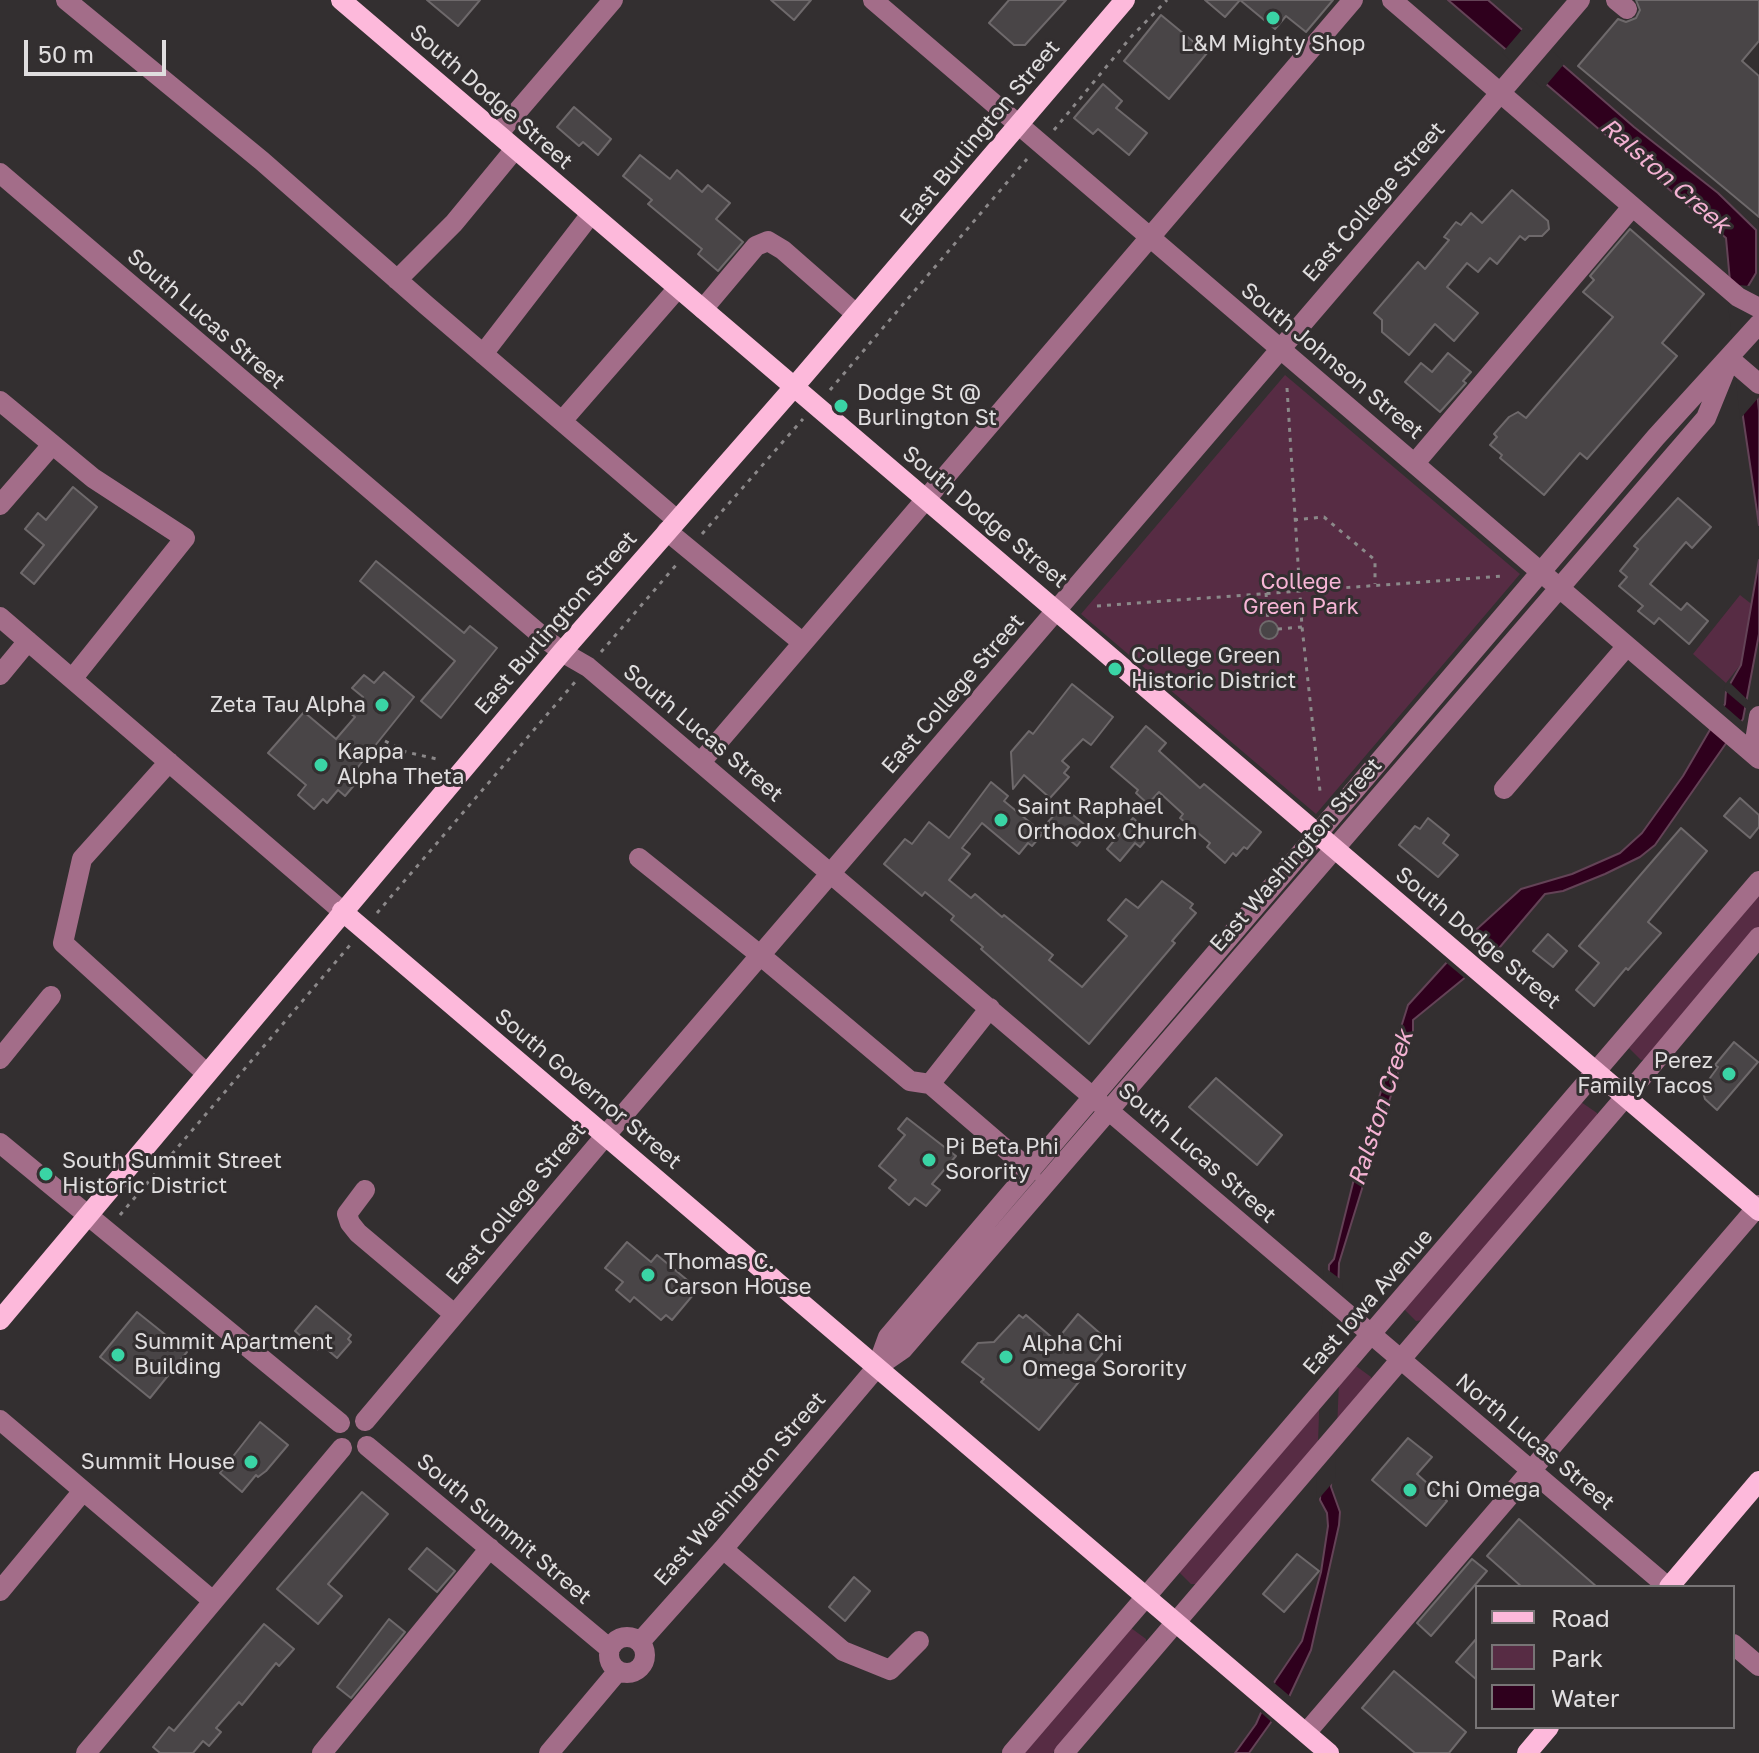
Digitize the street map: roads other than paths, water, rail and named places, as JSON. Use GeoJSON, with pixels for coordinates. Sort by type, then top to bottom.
{"type":"FeatureCollection","features":[{"type":"Feature","properties":{"kind":"main road","name":"South Dodge Street"},"geometry":{"type":"LineString","coordinates":[[341,0],[1758,1208]]}},
{"type":"Feature","properties":{"kind":"main road","name":"East Burlington Street"},"geometry":{"type":"LineString","coordinates":[[0,1320],[562,652],[794,387],[1125,0]]}},
{"type":"Feature","properties":{"kind":"main road","name":"South Governor Street"},"geometry":{"type":"LineString","coordinates":[[342,911],[1329,1753]]}},
{"type":"Feature","properties":{"kind":"main road"},"geometry":{"type":"LineString","coordinates":[[1670,1585],[1759,1481]]}},
{"type":"Feature","properties":{"kind":"main road"},"geometry":{"type":"LineString","coordinates":[[1527,1753],[1547,1729]]}},
{"type":"Feature","properties":{"kind":"street"},"geometry":{"type":"LineString","coordinates":[[66,0],[262,161],[562,421],[672,526],[689,549],[803,643]]}},
{"type":"Feature","properties":{"kind":"street"},"geometry":{"type":"LineString","coordinates":[[498,134],[613,0]]}},
{"type":"Feature","properties":{"kind":"street","name":"South Johnson Street"},"geometry":{"type":"LineString","coordinates":[[873,0],[1756,756]]}},
{"type":"Feature","properties":{"kind":"street"},"geometry":{"type":"LineString","coordinates":[[701,762],[1353,0]]}},
{"type":"Feature","properties":{"kind":"street"},"geometry":{"type":"LineString","coordinates":[[1392,0],[1722,283],[1756,317]]}},
{"type":"Feature","properties":{"kind":"street","name":"East College Street"},"geometry":{"type":"LineString","coordinates":[[365,1421],[606,1135],[1580,0]]}},
{"type":"Feature","properties":{"kind":"street"},"geometry":{"type":"LineString","coordinates":[[397,280],[454,223],[515,149]]}},
{"type":"Feature","properties":{"kind":"street","name":"South Lucas Street"},"geometry":{"type":"LineString","coordinates":[[0,173],[562,652],[588,667],[701,762],[1372,1334]]}},
{"type":"Feature","properties":{"kind":"street"},"geometry":{"type":"LineString","coordinates":[[1415,463],[1632,207]]}},
{"type":"Feature","properties":{"kind":"street"},"geometry":{"type":"LineString","coordinates":[[483,354],[591,214]]}},
{"type":"Feature","properties":{"kind":"street"},"geometry":{"type":"LineString","coordinates":[[703,309],[756,246],[768,241],[783,250],[856,314]]}},
{"type":"Feature","properties":{"kind":"street"},"geometry":{"type":"LineString","coordinates":[[562,421],[678,288]]}},
{"type":"Feature","properties":{"kind":"street","name":"East Washington Street"},"geometry":{"type":"LineString","coordinates":[[877,1367],[888,1337],[1031,1171],[1102,1103],[1334,847],[1706,418],[1732,360],[1756,317]]}},
{"type":"Feature","properties":{"kind":"street"},"geometry":{"type":"LineString","coordinates":[[1732,360],[1759,384]]}},
{"type":"Feature","properties":{"kind":"street","name":"East Washington Street"},"geometry":{"type":"LineString","coordinates":[[640,1642],[877,1367],[903,1349],[1317,833],[1687,401],[1732,360]]}},
{"type":"Feature","properties":{"kind":"street"},"geometry":{"type":"LineString","coordinates":[[0,401],[93,478],[185,538],[72,679]]}},
{"type":"Feature","properties":{"kind":"street"},"geometry":{"type":"LineString","coordinates":[[0,505],[52,445]]}},
{"type":"Feature","properties":{"kind":"street","name":"South Governor Street"},"geometry":{"type":"LineString","coordinates":[[0,617],[342,911]]}},
{"type":"Feature","properties":{"kind":"street"},"geometry":{"type":"LineString","coordinates":[[0,675],[28,641]]}},
{"type":"Feature","properties":{"kind":"street"},"geometry":{"type":"LineString","coordinates":[[1504,789],[1627,646]]}},
{"type":"Feature","properties":{"kind":"street"},"geometry":{"type":"LineString","coordinates":[[1756,756],[1759,716]]}},
{"type":"Feature","properties":{"kind":"street"},"geometry":{"type":"LineString","coordinates":[[169,762],[82,859],[63,943],[206,1073]]}},
{"type":"Feature","properties":{"kind":"street"},"geometry":{"type":"LineString","coordinates":[[639,858],[910,1081],[930,1084],[1031,1171]]}},
{"type":"Feature","properties":{"kind":"street","name":"East Iowa Avenue"},"geometry":{"type":"LineString","coordinates":[[1012,1753],[1759,881]]}},
{"type":"Feature","properties":{"kind":"street"},"geometry":{"type":"LineString","coordinates":[[1064,1753],[1759,937]]}},
{"type":"Feature","properties":{"kind":"street"},"geometry":{"type":"LineString","coordinates":[[0,1059],[51,996]]}},
{"type":"Feature","properties":{"kind":"street"},"geometry":{"type":"LineString","coordinates":[[930,1084],[990,1008]]}},
{"type":"Feature","properties":{"kind":"street"},"geometry":{"type":"LineString","coordinates":[[0,1143],[340,1423]]}},
{"type":"Feature","properties":{"kind":"street"},"geometry":{"type":"LineString","coordinates":[[365,1190],[347,1214],[350,1223],[454,1314]]}},
{"type":"Feature","properties":{"kind":"street"},"geometry":{"type":"LineString","coordinates":[[1306,1733],[1758,1208]]}},
{"type":"Feature","properties":{"kind":"street","name":"North Lucas Street"},"geometry":{"type":"LineString","coordinates":[[1372,1334],[1666,1585]]}},
{"type":"Feature","properties":{"kind":"street"},"geometry":{"type":"LineString","coordinates":[[356,1417],[365,1421],[371,1432],[367,1446],[356,1452],[342,1448],[335,1434],[340,1423],[356,1417]]}},
{"type":"Feature","properties":{"kind":"street"},"geometry":{"type":"LineString","coordinates":[[0,1420],[213,1601]]}},
{"type":"Feature","properties":{"kind":"street","name":"South Summit Street"},"geometry":{"type":"LineString","coordinates":[[367,1446],[610,1649]]}},
{"type":"Feature","properties":{"kind":"street"},"geometry":{"type":"LineString","coordinates":[[86,1753],[342,1448]]}},
{"type":"Feature","properties":{"kind":"street"},"geometry":{"type":"LineString","coordinates":[[0,1591],[83,1491]]}},
{"type":"Feature","properties":{"kind":"street"},"geometry":{"type":"LineString","coordinates":[[322,1753],[490,1548]]}},
{"type":"Feature","properties":{"kind":"street"},"geometry":{"type":"LineString","coordinates":[[723,1549],[843,1651],[890,1670],[919,1641]]}},
{"type":"Feature","properties":{"kind":"street"},"geometry":{"type":"LineString","coordinates":[[622,1638],[634,1638],[640,1642],[646,1657],[641,1668],[630,1673],[618,1671],[610,1659],[610,1649],[622,1638]]}},
{"type":"Feature","properties":{"kind":"street"},"geometry":{"type":"LineString","coordinates":[[1735,1646],[1759,1666]]}},
{"type":"Feature","properties":{"kind":"street"},"geometry":{"type":"LineString","coordinates":[[549,1753],[618,1671]]}},
{"type":"Feature","properties":{"kind":"water","name":"Ralston Creek"},"geometry":{"type":"Polygon","coordinates":[[[1448,0],[1488,0],[1634,127],[1718,193],[1756,230],[1756,273],[1747,288],[1759,411],[1759,525],[1742,410],[1726,238],[1448,0]]]}},
{"type":"Feature","properties":{"kind":"water","name":"Ralston Creek"},"geometry":{"type":"Polygon","coordinates":[[[1759,560],[1759,634],[1743,719],[1655,845],[1640,857],[1605,874],[1563,891],[1545,894],[1494,954],[1413,1020],[1413,1035],[1401,1063],[1339,1263],[1331,1487],[1340,1512],[1311,1650],[1289,1697],[1249,1753],[1235,1753],[1256,1724],[1275,1681],[1302,1641],[1321,1572],[1328,1526],[1327,1513],[1320,1500],[1329,1265],[1334,1259],[1356,1171],[1408,1005],[1478,928],[1521,889],[1572,874],[1620,853],[1642,833],[1683,776],[1725,704],[1726,691],[1741,665],[1759,560]]]}},
{"type":"Feature","properties":{"kind":"place","name":"L&M Mighty Shop"},"geometry":{"type":"Point","coordinates":[1273,18]}},
{"type":"Feature","properties":{"kind":"place","name":"Dodge St @ Burlington St"},"geometry":{"type":"Point","coordinates":[841,406]}},
{"type":"Feature","properties":{"kind":"place","name":"College Green Historic District"},"geometry":{"type":"Point","coordinates":[1115,669]}},
{"type":"Feature","properties":{"kind":"place","name":"Zeta Tau Alpha"},"geometry":{"type":"Point","coordinates":[382,705]}},
{"type":"Feature","properties":{"kind":"place","name":"Kappa Alpha Theta"},"geometry":{"type":"Point","coordinates":[321,765]}},
{"type":"Feature","properties":{"kind":"place","name":"Saint Raphael Orthodox Church"},"geometry":{"type":"Point","coordinates":[1001,820]}},
{"type":"Feature","properties":{"kind":"place","name":"Perez Family Tacos"},"geometry":{"type":"Point","coordinates":[1729,1074]}},
{"type":"Feature","properties":{"kind":"place","name":"Pi Beta Phi Sorority"},"geometry":{"type":"Point","coordinates":[929,1160]}},
{"type":"Feature","properties":{"kind":"place","name":"South Summit Street Historic District"},"geometry":{"type":"Point","coordinates":[46,1174]}},
{"type":"Feature","properties":{"kind":"place","name":"Thomas C. Carson House"},"geometry":{"type":"Point","coordinates":[648,1275]}},
{"type":"Feature","properties":{"kind":"place","name":"Summit Apartment Building"},"geometry":{"type":"Point","coordinates":[118,1355]}},
{"type":"Feature","properties":{"kind":"place","name":"Alpha Chi Omega Sorority"},"geometry":{"type":"Point","coordinates":[1006,1357]}},
{"type":"Feature","properties":{"kind":"place","name":"Summit House"},"geometry":{"type":"Point","coordinates":[251,1462]}},
{"type":"Feature","properties":{"kind":"place","name":"Chi Omega"},"geometry":{"type":"Point","coordinates":[1410,1490]}},
{"type":"Feature","properties":{"kind":"park label","name":"College Green Park"},"geometry":{"type":"Point","coordinates":[1301,594]}}]}
